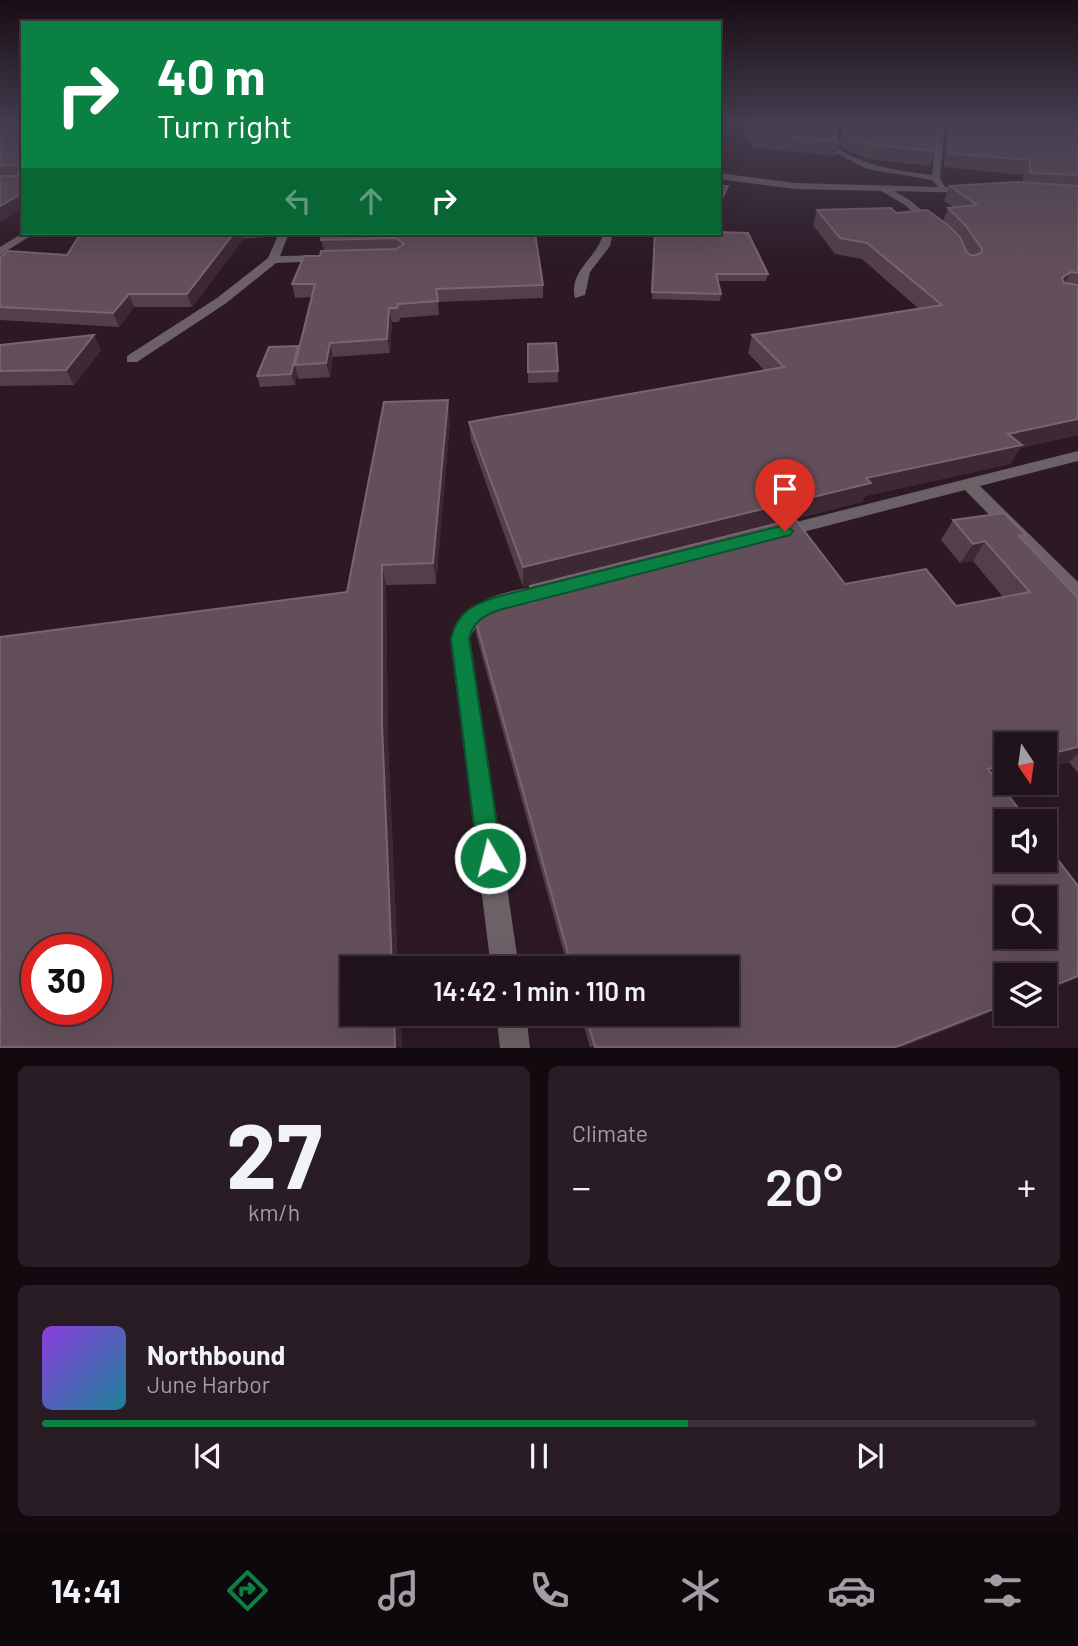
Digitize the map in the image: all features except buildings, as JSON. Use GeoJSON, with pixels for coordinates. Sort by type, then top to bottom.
{"type":"FeatureCollection","features":[{"type":"Feature","properties":{"kind":"street"},"geometry":{"type":"LineString","coordinates":[[886,171],[934,178],[948,189]]}},
{"type":"Feature","properties":{"kind":"street"},"geometry":{"type":"LineString","coordinates":[[934,178],[937,171]]}},
{"type":"Feature","properties":{"kind":"street"},"geometry":{"type":"LineString","coordinates":[[721,176],[795,186],[975,190]]}},
{"type":"Feature","properties":{"kind":"street"},"geometry":{"type":"LineString","coordinates":[[881,187],[908,203],[944,236]]}},
{"type":"Feature","properties":{"kind":"street"},"geometry":{"type":"LineString","coordinates":[[0,252],[27,235]]}},
{"type":"Feature","properties":{"kind":"street"},"geometry":{"type":"LineString","coordinates":[[132,359],[221,301],[273,260],[283,235]]}},
{"type":"Feature","properties":{"kind":"street"},"geometry":{"type":"LineString","coordinates":[[579,295],[583,272],[589,262],[605,248],[608,235]]}},
{"type":"Feature","properties":{"kind":"street"},"geometry":{"type":"LineString","coordinates":[[273,260],[338,257]]}},
{"type":"Feature","properties":{"kind":"street"},"geometry":{"type":"LineString","coordinates":[[766,536],[1078,456]]}},
{"type":"Feature","properties":{"kind":"street"},"geometry":{"type":"LineString","coordinates":[[968,484],[1078,594]]}},
{"type":"Feature","properties":{"kind":"street"},"geometry":{"type":"LineString","coordinates":[[503,956],[460,638],[464,624],[476,612],[577,583]]}},
{"type":"Feature","properties":{"kind":"street"},"geometry":{"type":"LineString","coordinates":[[512,1026],[515,1048]]}},
{"type":"Feature","properties":{"kind":"route"},"geometry":{"type":"LineString","coordinates":[[490,858],[460,638],[464,624],[476,612],[496,604],[785,531]]}}]}
